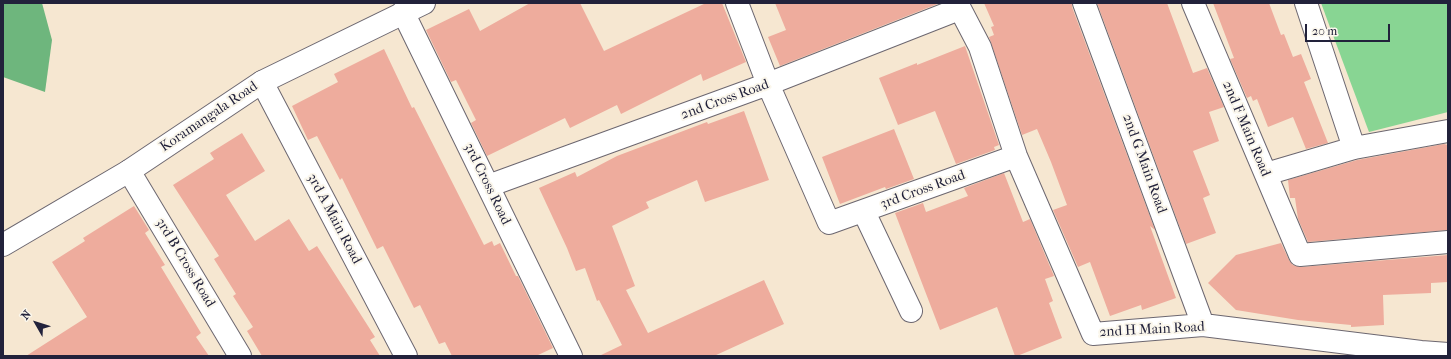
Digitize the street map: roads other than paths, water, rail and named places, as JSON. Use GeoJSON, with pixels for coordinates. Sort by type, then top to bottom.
{"type":"FeatureCollection","features":[{"type":"Feature","properties":{"kind":"street","name":"Koramangala Road"},"geometry":{"type":"LineString","coordinates":[[3,245],[129,171],[262,82],[424,3]]}},
{"type":"Feature","properties":{"kind":"street"},"geometry":{"type":"LineString","coordinates":[[737,3],[768,84]]}},
{"type":"Feature","properties":{"kind":"street","name":"2nd G Main Road"},"geometry":{"type":"LineString","coordinates":[[1084,3],[1203,325]]}},
{"type":"Feature","properties":{"kind":"street","name":"2nd F Main Road"},"geometry":{"type":"LineString","coordinates":[[1193,3],[1300,256],[1448,242]]}},
{"type":"Feature","properties":{"kind":"street"},"geometry":{"type":"LineString","coordinates":[[1306,3],[1354,148]]}},
{"type":"Feature","properties":{"kind":"street","name":"2nd Cross Road"},"geometry":{"type":"LineString","coordinates":[[488,186],[768,84],[958,6]]}},
{"type":"Feature","properties":{"kind":"street","name":"2nd H Main Road"},"geometry":{"type":"LineString","coordinates":[[958,6],[980,47],[1016,156],[1093,334],[1203,325],[1421,354],[1448,354]]}},
{"type":"Feature","properties":{"kind":"street","name":"3rd Cross Road"},"geometry":{"type":"LineString","coordinates":[[403,12],[572,356]]}},
{"type":"Feature","properties":{"kind":"street","name":"3rd A Main Road"},"geometry":{"type":"LineString","coordinates":[[262,82],[406,356]]}},
{"type":"Feature","properties":{"kind":"street","name":"3rd Cross Road"},"geometry":{"type":"LineString","coordinates":[[768,84],[829,223],[864,212],[1016,156]]}},
{"type":"Feature","properties":{"kind":"street"},"geometry":{"type":"LineString","coordinates":[[1266,174],[1354,148],[1448,131]]}},
{"type":"Feature","properties":{"kind":"street","name":"3rd B Cross Road"},"geometry":{"type":"LineString","coordinates":[[129,171],[240,356]]}},
{"type":"Feature","properties":{"kind":"street"},"geometry":{"type":"LineString","coordinates":[[864,212],[911,311]]}}]}
